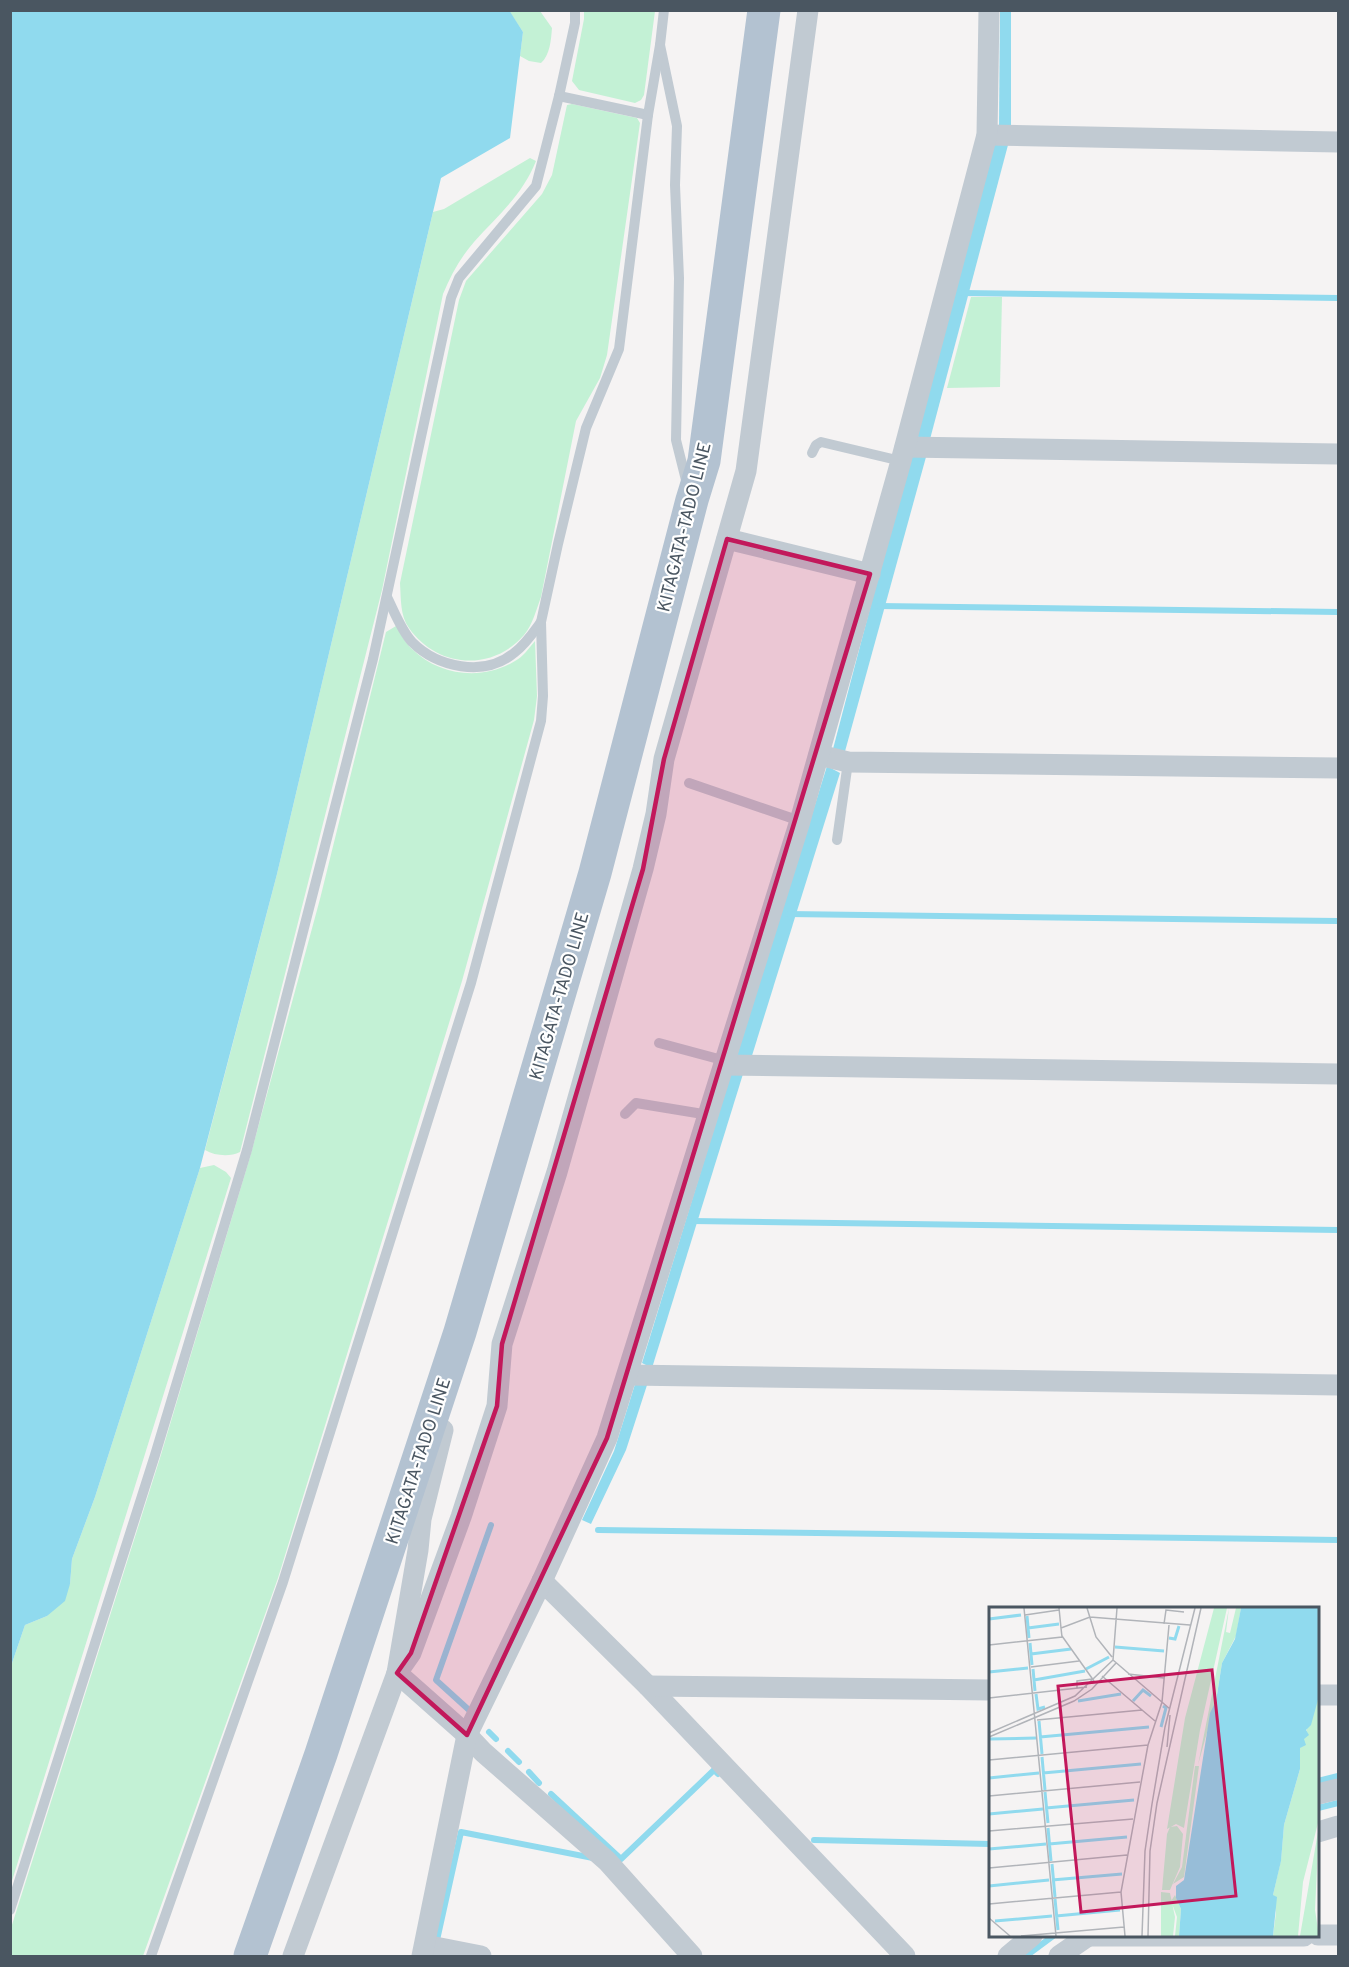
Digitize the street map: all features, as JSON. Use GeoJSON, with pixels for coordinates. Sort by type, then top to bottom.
{"type":"FeatureCollection","features":[{"type":"Feature","properties":{"kind":"main road","name":"KITAGATA-TADO LINE"},"geometry":{"type":"LineString","coordinates":[[250,1956],[321,1754],[460,1332],[595,873],[704,461],[764,10]]}},
{"type":"Feature","properties":{"kind":"street"},"geometry":{"type":"LineString","coordinates":[[397,1672],[411,1653],[461,1517],[497,1406],[501,1344],[556,1172],[643,869],[656,814],[664,759],[746,471],[808,10]]}},
{"type":"Feature","properties":{"kind":"street"},"geometry":{"type":"LineString","coordinates":[[481,1956],[424,1951],[467,1735],[608,1438],[800,822],[903,454],[987,135],[989,10]]}},
{"type":"Feature","properties":{"kind":"street"},"geometry":{"type":"LineString","coordinates":[[987,135],[1338,142]]}},
{"type":"Feature","properties":{"kind":"street"},"geometry":{"type":"LineString","coordinates":[[903,454],[1338,454]]}},
{"type":"Feature","properties":{"kind":"street"},"geometry":{"type":"LineString","coordinates":[[727,539],[870,574]]}},
{"type":"Feature","properties":{"kind":"street"},"geometry":{"type":"LineString","coordinates":[[819,755],[848,762],[1338,768]]}},
{"type":"Feature","properties":{"kind":"street"},"geometry":{"type":"LineString","coordinates":[[725,1063],[1338,1074]]}},
{"type":"Feature","properties":{"kind":"street"},"geometry":{"type":"LineString","coordinates":[[293,1956],[397,1672],[418,1550],[421,1519],[452,1395],[460,1332]]}},
{"type":"Feature","properties":{"kind":"street"},"geometry":{"type":"LineString","coordinates":[[628,1375],[1338,1385]]}},
{"type":"Feature","properties":{"kind":"street"},"geometry":{"type":"LineString","coordinates":[[542,1581],[648,1686],[904,1956]]}},
{"type":"Feature","properties":{"kind":"street"},"geometry":{"type":"LineString","coordinates":[[397,1672],[483,1752],[607,1861],[692,1956]]}},
{"type":"Feature","properties":{"kind":"street"},"geometry":{"type":"LineString","coordinates":[[648,1686],[989,1690]]}},
{"type":"Feature","properties":{"kind":"street"},"geometry":{"type":"LineString","coordinates":[[1319,1695],[1338,1695]]}},
{"type":"Feature","properties":{"kind":"street"},"geometry":{"type":"LineString","coordinates":[[1319,1794],[1338,1789]]}},
{"type":"Feature","properties":{"kind":"street"},"geometry":{"type":"LineString","coordinates":[[1319,1831],[1338,1826]]}},
{"type":"Feature","properties":{"kind":"street"},"geometry":{"type":"LineString","coordinates":[[1319,1935],[1338,1935]]}},
{"type":"Feature","properties":{"kind":"street"},"geometry":{"type":"LineString","coordinates":[[1008,1956],[1030,1937]]}},
{"type":"Feature","properties":{"kind":"street"},"geometry":{"type":"LineString","coordinates":[[1059,1956],[1087,1937]]}},
{"type":"Feature","properties":{"kind":"street"},"geometry":{"type":"LineString","coordinates":[[1180,1937],[1180,1956]]}},
{"type":"Feature","properties":{"kind":"lane"},"geometry":{"type":"LineString","coordinates":[[10,1910],[155,1455],[247,1150],[328,838],[387,597],[451,298],[459,278],[536,186],[575,22],[574,10]]}},
{"type":"Feature","properties":{"kind":"lane"},"geometry":{"type":"LineString","coordinates":[[151,1956],[283,1582],[471,983],[541,721],[543,696],[541,622],[586,428],[620,349],[648,115],[664,10]]}},
{"type":"Feature","properties":{"kind":"lane"},"geometry":{"type":"LineString","coordinates":[[660,45],[677,126],[675,185],[679,278],[676,440],[692,500]]}},
{"type":"Feature","properties":{"kind":"lane"},"geometry":{"type":"LineString","coordinates":[[559,96],[648,115]]}},
{"type":"Feature","properties":{"kind":"lane"},"geometry":{"type":"LineString","coordinates":[[812,453],[816,445],[821,442],[903,454]]}},
{"type":"Feature","properties":{"kind":"lane"},"geometry":{"type":"LineString","coordinates":[[387,597],[410,640],[428,655],[459,667],[481,666],[512,655],[526,642],[541,622]]}},
{"type":"Feature","properties":{"kind":"lane"},"geometry":{"type":"LineString","coordinates":[[837,840],[848,762]]}},
{"type":"Feature","properties":{"kind":"lane"},"geometry":{"type":"LineString","coordinates":[[689,783],[800,822]]}},
{"type":"Feature","properties":{"kind":"lane"},"geometry":{"type":"LineString","coordinates":[[659,1043],[725,1063]]}},
{"type":"Feature","properties":{"kind":"lane"},"geometry":{"type":"LineString","coordinates":[[625,1114],[636,1103],[709,1115]]}},
{"type":"Feature","properties":{"kind":"highlighted area"},"geometry":{"type":"Polygon","coordinates":[[[727,539],[870,574],[607,1438],[467,1735],[397,1673],[411,1653],[497,1406],[502,1344],[643,869],[664,759],[727,539]]]}},
{"type":"Feature","properties":{"kind":"green space"},"geometry":{"type":"Polygon","coordinates":[[[509,11],[540,11],[552,28],[548,52],[541,63],[529,61],[520,56],[523,32],[509,11]]]}},
{"type":"Feature","properties":{"kind":"green space"},"geometry":{"type":"Polygon","coordinates":[[[584,11],[655,11],[644,95],[641,100],[635,103],[579,90],[572,81],[584,11]]]}},
{"type":"Feature","properties":{"kind":"green space"},"geometry":{"type":"Polygon","coordinates":[[[572,104],[637,118],[640,123],[607,355],[600,378],[576,421],[541,597],[530,626],[511,647],[496,655],[481,660],[449,658],[434,651],[409,628],[402,612],[400,583],[459,300],[466,281],[542,194],[552,175],[567,105],[572,104]]]}},
{"type":"Feature","properties":{"kind":"green space"},"geometry":{"type":"Polygon","coordinates":[[[530,158],[536,161],[524,185],[464,254],[443,294],[382,590],[240,1152],[227,1155],[213,1154],[205,1150],[277,874],[433,212],[444,209],[530,158]]]}},
{"type":"Feature","properties":{"kind":"green space"},"geometry":{"type":"Polygon","coordinates":[[[971,297],[1002,297],[1000,387],[947,388],[971,297]]]}},
{"type":"Feature","properties":{"kind":"green space"},"geometry":{"type":"Polygon","coordinates":[[[396,626],[410,647],[423,658],[448,670],[462,673],[489,671],[502,667],[521,657],[535,641],[537,696],[534,720],[462,981],[278,1578],[143,1956],[11,1956],[11,1928],[160,1458],[250,1157],[320,899],[386,632],[396,626]]]}},
{"type":"Feature","properties":{"kind":"green space"},"geometry":{"type":"Polygon","coordinates":[[[214,1165],[231,1178],[11,1884],[11,1666],[25,1625],[47,1616],[70,1584],[72,1559],[95,1497],[200,1168],[214,1165]]]}},
{"type":"Feature","properties":{"kind":"water"},"geometry":{"type":"Polygon","coordinates":[[[11,10],[509,10],[523,32],[510,138],[441,178],[277,874],[200,1168],[95,1497],[72,1559],[70,1584],[65,1601],[47,1616],[25,1625],[11,1666],[11,10]]]}},
{"type":"Feature","properties":{"kind":"water"},"geometry":{"type":"Polygon","coordinates":[[[1000,11],[1011,11],[1011,132],[999,127],[1000,11]]]}},
{"type":"Feature","properties":{"kind":"water"},"geometry":{"type":"Polygon","coordinates":[[[993,145],[1008,145],[929,443],[915,435],[993,145]]]}},
{"type":"Feature","properties":{"kind":"water"},"geometry":{"type":"Polygon","coordinates":[[[910,456],[926,457],[844,755],[833,749],[910,456]]]}},
{"type":"Feature","properties":{"kind":"water"},"geometry":{"type":"Polygon","coordinates":[[[827,766],[840,773],[750,1062],[737,1055],[827,766]]]}},
{"type":"Feature","properties":{"kind":"water"},"geometry":{"type":"Polygon","coordinates":[[[731,1073],[743,1074],[652,1368],[642,1363],[731,1073]]]}},
{"type":"Feature","properties":{"kind":"water"},"geometry":{"type":"Polygon","coordinates":[[[636,1381],[648,1382],[626,1450],[591,1524],[582,1520],[614,1451],[636,1381]]]}},
{"type":"Feature","properties":{"kind":"waterway"},"geometry":{"type":"LineString","coordinates":[[962,293],[1338,298]]}},
{"type":"Feature","properties":{"kind":"waterway"},"geometry":{"type":"LineString","coordinates":[[878,606],[1338,612]]}},
{"type":"Feature","properties":{"kind":"waterway"},"geometry":{"type":"LineString","coordinates":[[788,914],[1338,921]]}},
{"type":"Feature","properties":{"kind":"waterway"},"geometry":{"type":"LineString","coordinates":[[692,1221],[1338,1230]]}},
{"type":"Feature","properties":{"kind":"waterway"},"geometry":{"type":"LineString","coordinates":[[469,1710],[436,1680],[491,1525]]}},
{"type":"Feature","properties":{"kind":"waterway"},"geometry":{"type":"LineString","coordinates":[[598,1530],[1338,1540]]}},
{"type":"Feature","properties":{"kind":"waterway"},"geometry":{"type":"LineString","coordinates":[[489,1732],[496,1739]]}},
{"type":"Feature","properties":{"kind":"waterway"},"geometry":{"type":"LineString","coordinates":[[508,1751],[519,1762]]}},
{"type":"Feature","properties":{"kind":"waterway"},"geometry":{"type":"LineString","coordinates":[[551,1794],[621,1859],[714,1770],[718,1774]]}},
{"type":"Feature","properties":{"kind":"waterway"},"geometry":{"type":"LineString","coordinates":[[529,1772],[539,1783]]}},
{"type":"Feature","properties":{"kind":"waterway"},"geometry":{"type":"LineString","coordinates":[[1319,1781],[1338,1776]]}},
{"type":"Feature","properties":{"kind":"waterway"},"geometry":{"type":"LineString","coordinates":[[1319,1808],[1338,1803]]}},
{"type":"Feature","properties":{"kind":"waterway"},"geometry":{"type":"LineString","coordinates":[[437,1940],[461,1832],[593,1858]]}},
{"type":"Feature","properties":{"kind":"waterway"},"geometry":{"type":"LineString","coordinates":[[814,1840],[989,1844]]}},
{"type":"Feature","properties":{"kind":"waterway"},"geometry":{"type":"LineString","coordinates":[[1026,1956],[1052,1937]]}}]}
